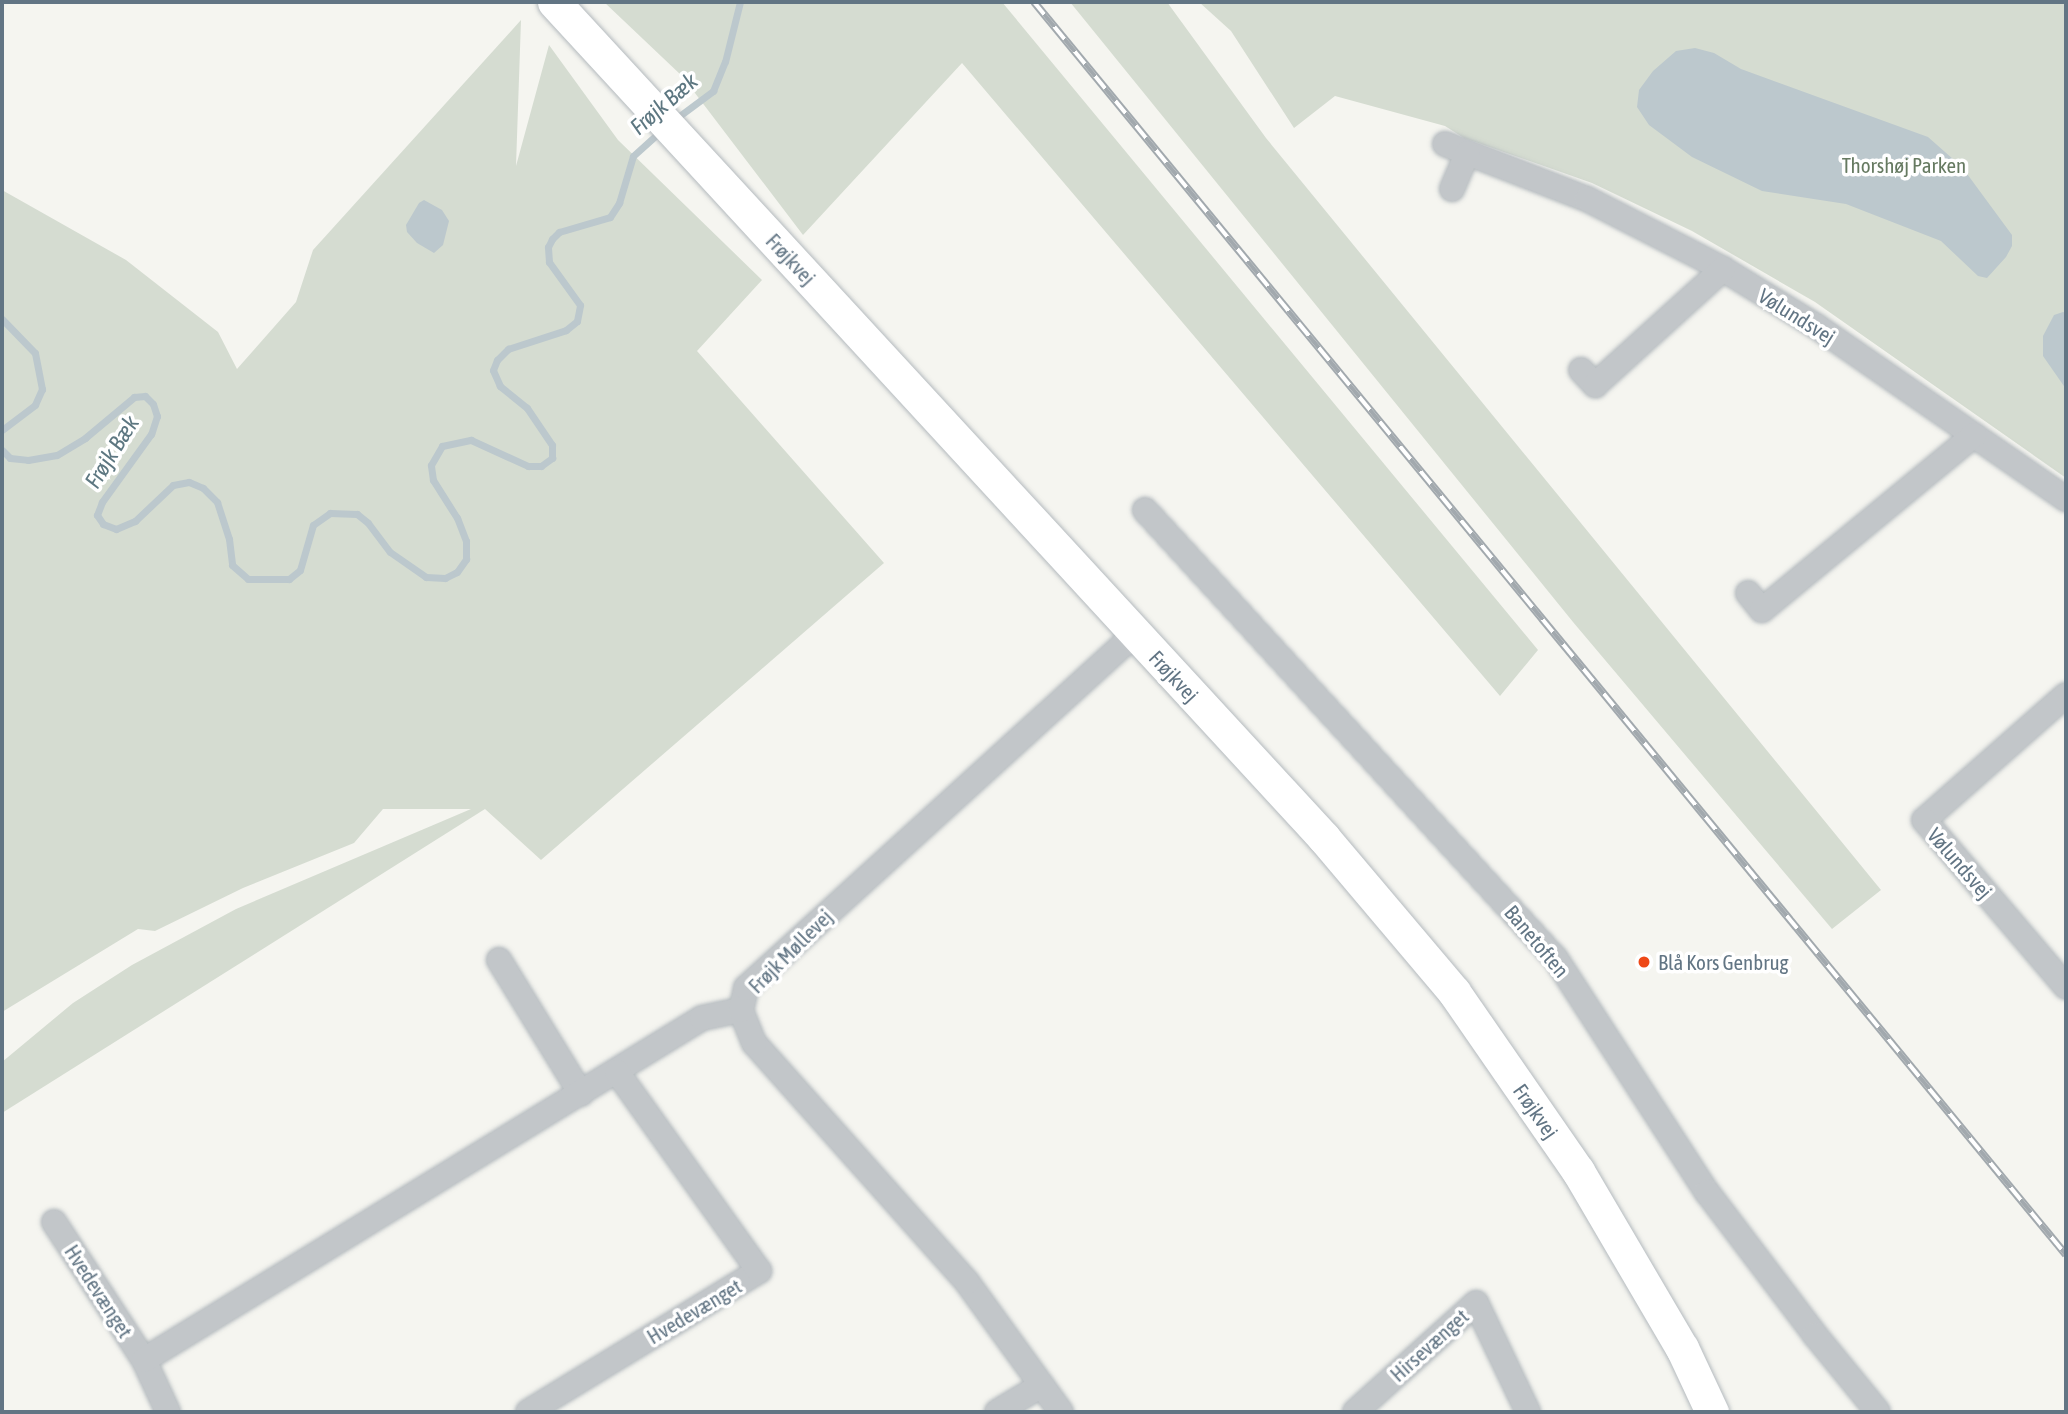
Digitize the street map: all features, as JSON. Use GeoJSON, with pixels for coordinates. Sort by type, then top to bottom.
{"type":"FeatureCollection","features":[{"type":"Feature","properties":{"kind":"street","name":"Frøjkvej"},"geometry":{"type":"LineString","coordinates":[[555,2],[1324,838],[1454,992],[1578,1171],[1682,1348],[1712,1412]]}},
{"type":"Feature","properties":{"kind":"street","name":"Vølundsvej"},"geometry":{"type":"LineString","coordinates":[[1452,189],[1456,148],[1587,199],[1723,269],[1816,326],[2066,499]]}},
{"type":"Feature","properties":{"kind":"street"},"geometry":{"type":"LineString","coordinates":[[1581,370],[1595,385],[1723,269]]}},
{"type":"Feature","properties":{"kind":"street"},"geometry":{"type":"LineString","coordinates":[[1748,593],[1762,610],[1974,435]]}},
{"type":"Feature","properties":{"kind":"street","name":"Banetoften"},"geometry":{"type":"LineString","coordinates":[[1145,510],[1556,959],[1707,1192],[1815,1335],[1878,1412]]}},
{"type":"Feature","properties":{"kind":"street","name":"Frøjk Møllevej"},"geometry":{"type":"LineString","coordinates":[[1061,1412],[967,1282],[754,1042],[741,1010],[746,988],[1135,634]]}},
{"type":"Feature","properties":{"kind":"street","name":"Vølundsvej"},"geometry":{"type":"LineString","coordinates":[[2066,695],[1924,820],[2066,987]]}},
{"type":"Feature","properties":{"kind":"street"},"geometry":{"type":"LineString","coordinates":[[499,960],[581,1094]]}},
{"type":"Feature","properties":{"kind":"street","name":"Hvedevænget"},"geometry":{"type":"LineString","coordinates":[[144,1360],[702,1018],[741,1010]]}},
{"type":"Feature","properties":{"kind":"street","name":"Hvedevænget"},"geometry":{"type":"LineString","coordinates":[[528,1412],[759,1271],[617,1072]]}},
{"type":"Feature","properties":{"kind":"street","name":"Hvedevænget"},"geometry":{"type":"LineString","coordinates":[[54,1222],[144,1360],[168,1412]]}},
{"type":"Feature","properties":{"kind":"street","name":"Hirsevænget"},"geometry":{"type":"LineString","coordinates":[[1355,1412],[1476,1303],[1528,1412]]}},
{"type":"Feature","properties":{"kind":"street"},"geometry":{"type":"LineString","coordinates":[[997,1412],[1042,1385]]}},
{"type":"Feature","properties":{"kind":"green space"},"geometry":{"type":"Polygon","coordinates":[[[604,2],[1002,2],[1538,650],[1500,696],[962,63],[803,235],[682,76],[604,2]]]}},
{"type":"Feature","properties":{"kind":"green space"},"geometry":{"type":"Polygon","coordinates":[[[1070,2],[1167,2],[1266,138],[1881,890],[1832,929],[1573,622],[1070,2]]]}},
{"type":"Feature","properties":{"kind":"green space","name":"Thorshøj Parken"},"geometry":{"type":"Polygon","coordinates":[[[1199,2],[2066,2],[2066,478],[1815,302],[1692,231],[1592,183],[1464,138],[1445,126],[1335,96],[1294,128],[1231,31],[1199,2]]]}},
{"type":"Feature","properties":{"kind":"green space"},"geometry":{"type":"Polygon","coordinates":[[[521,20],[516,166],[549,45],[618,140],[762,280],[697,351],[884,563],[541,860],[485,809],[2,1113],[2,1062],[73,1003],[132,965],[236,909],[471,809],[383,809],[354,843],[243,888],[155,931],[138,929],[2,1012],[2,190],[126,260],[218,332],[237,369],[296,302],[313,250],[521,20]]]}},
{"type":"Feature","properties":{"kind":"shaded area"},"geometry":{"type":"Polygon","coordinates":[[[1695,48],[1714,53],[1741,69],[1928,137],[1962,167],[2012,235],[2012,246],[2006,257],[1987,278],[1978,276],[1941,241],[1846,204],[1762,191],[1692,157],[1649,125],[1637,107],[1639,90],[1653,71],[1676,51],[1695,48]]]}},
{"type":"Feature","properties":{"kind":"shaded area"},"geometry":{"type":"Polygon","coordinates":[[[424,200],[442,210],[449,221],[443,245],[434,253],[417,243],[407,232],[406,225],[419,203],[424,200]]]}},
{"type":"Feature","properties":{"kind":"shaded area"},"geometry":{"type":"Polygon","coordinates":[[[2066,313],[2066,389],[2043,356],[2043,336],[2054,315],[2066,313]]]}},
{"type":"Feature","properties":{"kind":"waterway","name":"Frøjk Bæk"},"geometry":{"type":"LineString","coordinates":[[674,120],[713,91],[725,62],[740,2]]}},
{"type":"Feature","properties":{"kind":"waterway","name":"Frøjk Bæk"},"geometry":{"type":"LineString","coordinates":[[2,450],[10,458],[28,460],[57,455],[85,438],[134,397],[145,396],[153,404],[157,416],[151,434],[102,502],[97,515],[103,524],[116,529],[135,521],[173,485],[189,482],[203,488],[217,502],[229,539],[232,565],[248,579],[289,579],[300,570],[313,525],[330,513],[357,514],[368,523],[390,552],[426,577],[445,578],[457,572],[466,559],[466,541],[457,518],[433,480],[431,465],[442,446],[471,440],[528,466],[541,466],[552,458],[552,445],[527,408],[500,386],[493,370],[497,360],[508,349],[566,330],[577,321],[580,305],[549,262],[548,247],[559,232],[610,217],[619,203],[633,156],[662,130]]}},
{"type":"Feature","properties":{"kind":"waterway","name":"Frøjk Bæk"},"geometry":{"type":"LineString","coordinates":[[2,319],[35,353],[42,389],[35,405],[2,430]]}},
{"type":"Feature","properties":{"kind":"railway"},"geometry":{"type":"LineString","coordinates":[[1034,2],[2066,1255]]}},
{"type":"Feature","properties":{"kind":"place","name":"Blå Kors Genbrug"},"geometry":{"type":"Point","coordinates":[1644,962]}}]}
